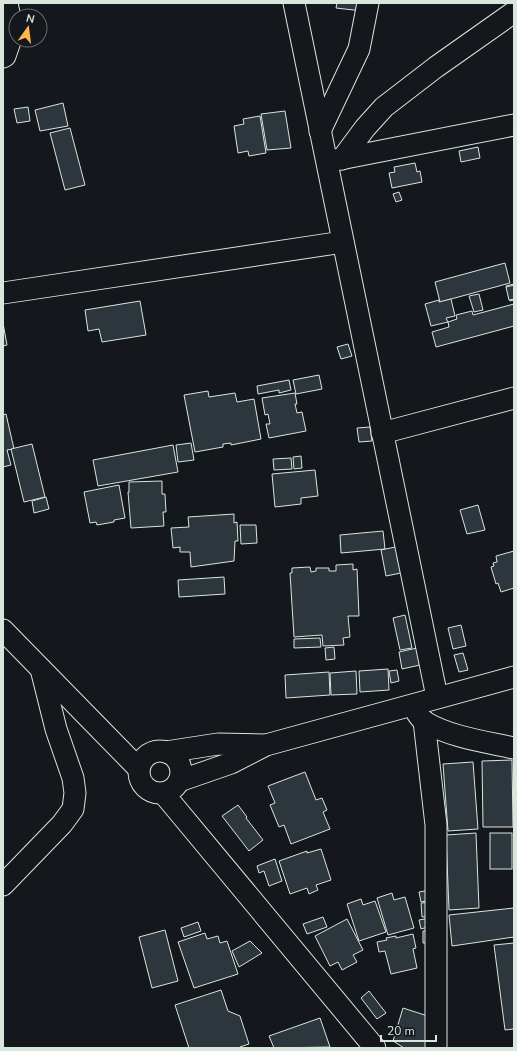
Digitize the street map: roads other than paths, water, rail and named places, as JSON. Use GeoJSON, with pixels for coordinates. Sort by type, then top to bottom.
{"type":"FeatureCollection","features":[{"type":"Feature","properties":{"kind":"street"},"geometry":{"type":"LineString","coordinates":[[3,57],[5,56],[13,33],[7,3]]}},
{"type":"Feature","properties":{"kind":"street"},"geometry":{"type":"LineString","coordinates":[[294,3],[320,131],[334,160],[343,242],[437,697]]}},
{"type":"Feature","properties":{"kind":"street"},"geometry":{"type":"LineString","coordinates":[[320,131],[359,49],[368,3]]}},
{"type":"Feature","properties":{"kind":"street"},"geometry":{"type":"LineString","coordinates":[[334,160],[384,107],[436,66],[514,12]]}},
{"type":"Feature","properties":{"kind":"street"},"geometry":{"type":"LineString","coordinates":[[334,160],[514,125]]}},
{"type":"Feature","properties":{"kind":"street"},"geometry":{"type":"LineString","coordinates":[[3,293],[343,242]]}},
{"type":"Feature","properties":{"kind":"street"},"geometry":{"type":"LineString","coordinates":[[382,433],[514,398]]}},
{"type":"Feature","properties":{"kind":"street"},"geometry":{"type":"LineString","coordinates":[[3,630],[139,769]]}},
{"type":"Feature","properties":{"kind":"street"},"geometry":{"type":"LineString","coordinates":[[3,885],[62,824],[73,809],[75,793],[73,778],[56,729],[41,669]]}},
{"type":"Feature","properties":{"kind":"street"},"geometry":{"type":"LineString","coordinates":[[171,787],[181,774],[181,767],[178,760],[173,755],[159,751],[152,752],[146,756],[141,762],[139,775],[145,787],[156,793],[232,763],[266,745],[410,704],[514,677]]}},
{"type":"Feature","properties":{"kind":"street"},"geometry":{"type":"LineString","coordinates":[[410,704],[424,721],[441,730],[475,740],[514,748]]}},
{"type":"Feature","properties":{"kind":"street"},"geometry":{"type":"LineString","coordinates":[[424,721],[436,825],[436,1048]]}},
{"type":"Feature","properties":{"kind":"street"},"geometry":{"type":"LineString","coordinates":[[166,752],[218,744],[266,745]]}},
{"type":"Feature","properties":{"kind":"street"},"geometry":{"type":"LineString","coordinates":[[171,787],[375,1048]]}}]}
